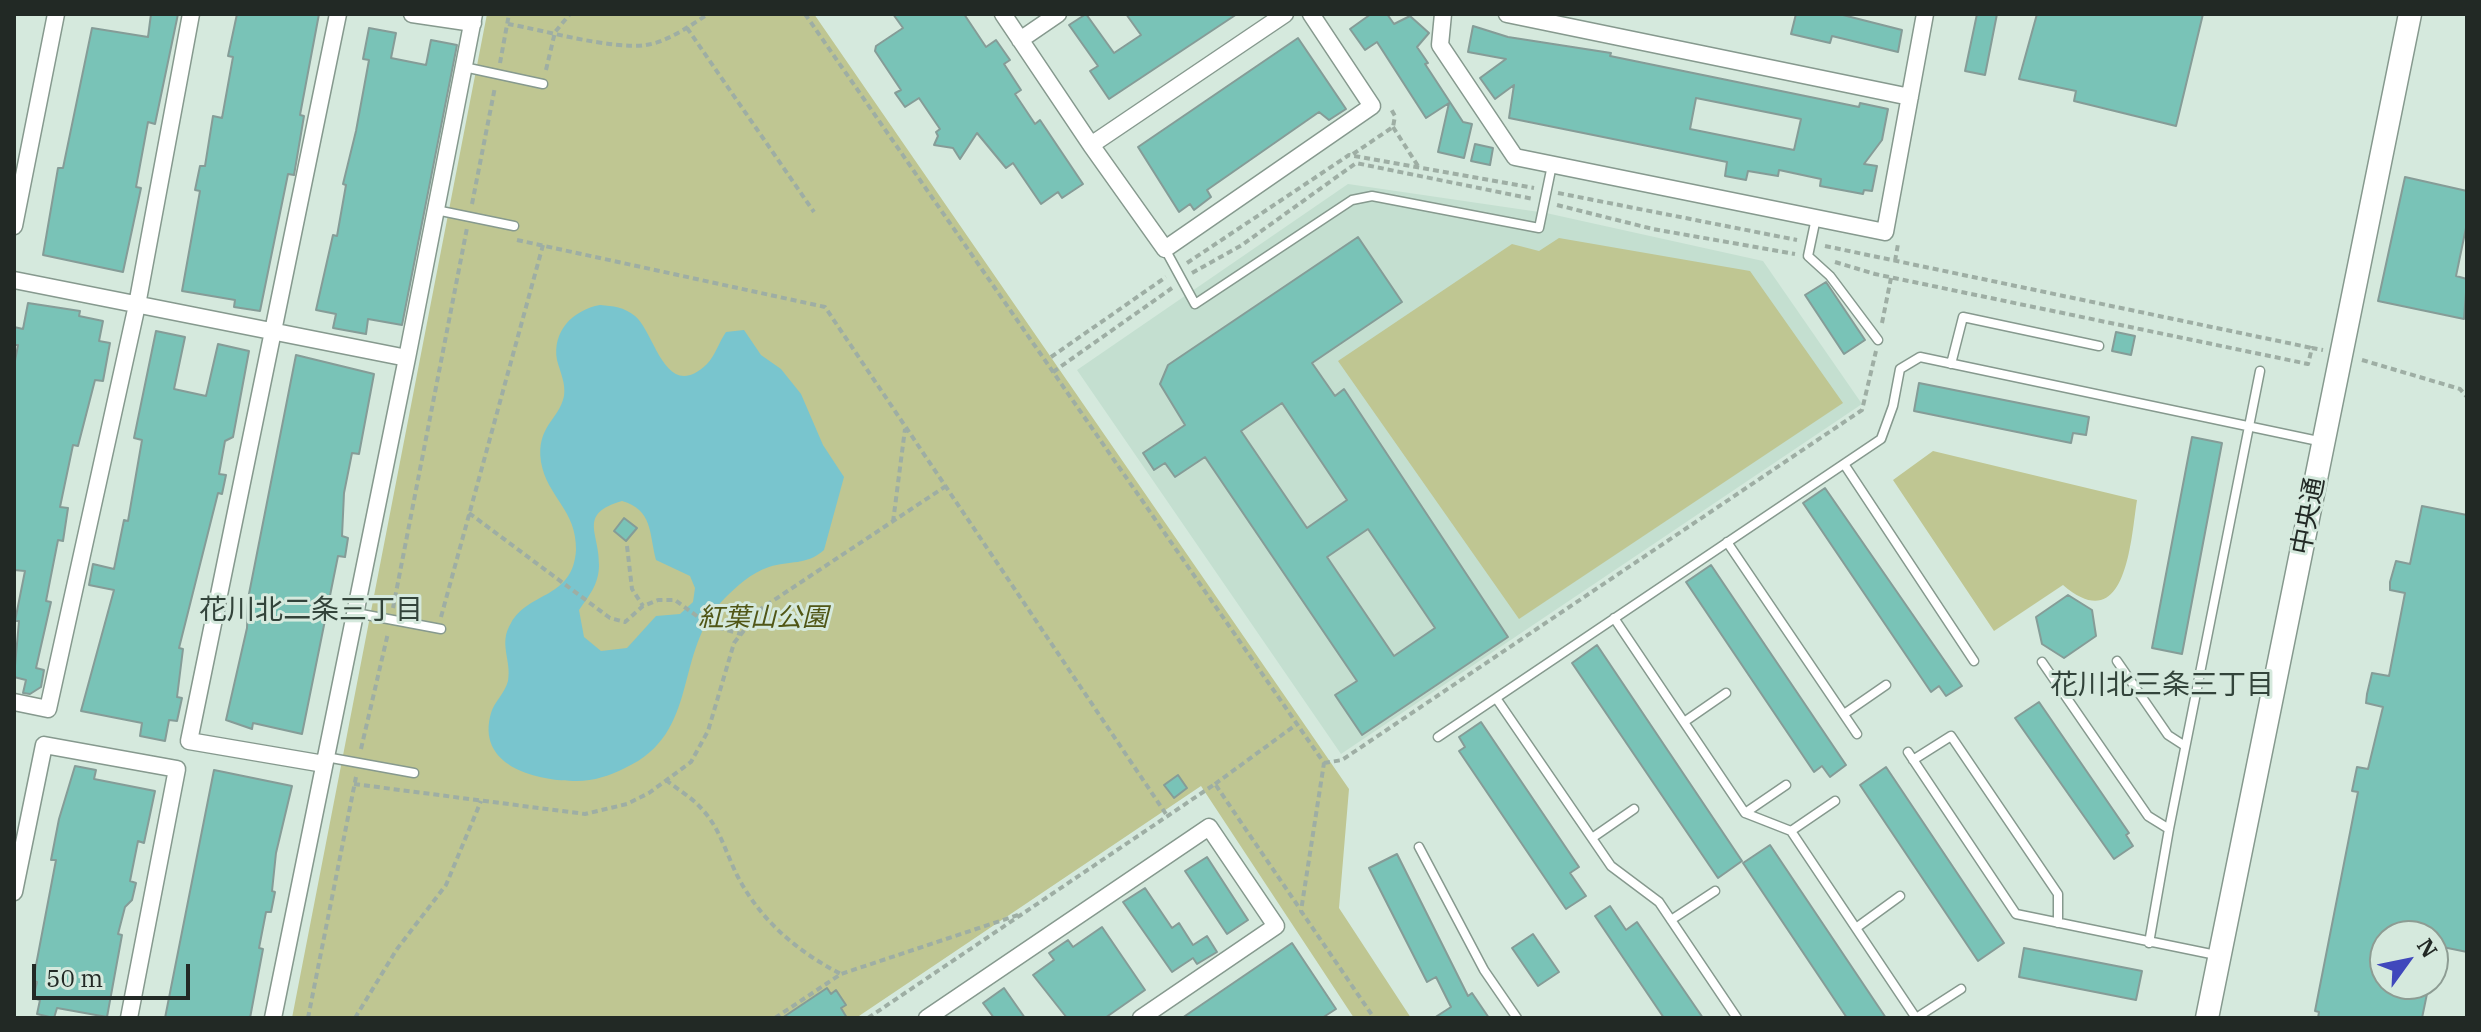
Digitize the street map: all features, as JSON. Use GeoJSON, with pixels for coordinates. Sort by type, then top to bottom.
{"type":"FeatureCollection","features":[{"type":"Feature","properties":{"kind":"street"},"geometry":{"type":"LineString","coordinates":[[14,226],[56,14]]}},
{"type":"Feature","properties":{"kind":"street"},"geometry":{"type":"LineString","coordinates":[[14,702],[48,709],[137,305],[191,14]]}},
{"type":"Feature","properties":{"kind":"street"},"geometry":{"type":"LineString","coordinates":[[325,760],[189,741],[338,14]]}},
{"type":"Feature","properties":{"kind":"street"},"geometry":{"type":"LineString","coordinates":[[273,1018],[474,18],[412,14]]}},
{"type":"Feature","properties":{"kind":"street"},"geometry":{"type":"LineString","coordinates":[[1003,14],[1165,249],[1372,106],[1311,14]]}},
{"type":"Feature","properties":{"kind":"street"},"geometry":{"type":"LineString","coordinates":[[1020,40],[1058,14]]}},
{"type":"Feature","properties":{"kind":"street"},"geometry":{"type":"LineString","coordinates":[[1091,145],[1285,14]]}},
{"type":"Feature","properties":{"kind":"street"},"geometry":{"type":"LineString","coordinates":[[1443,14],[1440,45],[1515,157],[1885,232],[1925,14]]}},
{"type":"Feature","properties":{"kind":"street"},"geometry":{"type":"LineString","coordinates":[[1507,14],[1910,97]]}},
{"type":"Feature","properties":{"kind":"street","name":"中央通"},"geometry":{"type":"LineString","coordinates":[[2207,1018],[2410,14]]}},
{"type":"Feature","properties":{"kind":"street"},"geometry":{"type":"LineString","coordinates":[[14,280],[407,358]]}},
{"type":"Feature","properties":{"kind":"street"},"geometry":{"type":"LineString","coordinates":[[14,892],[44,745],[177,769],[129,1018]]}},
{"type":"Feature","properties":{"kind":"street"},"geometry":{"type":"LineString","coordinates":[[14,797],[32,800]]}},
{"type":"Feature","properties":{"kind":"street"},"geometry":{"type":"LineString","coordinates":[[927,1018],[1209,827],[1276,926],[1141,1018]]}},
{"type":"Feature","properties":{"kind":"lane"},"geometry":{"type":"LineString","coordinates":[[464,67],[543,84]]}},
{"type":"Feature","properties":{"kind":"lane"},"geometry":{"type":"LineString","coordinates":[[1165,249],[1195,304],[1352,200],[1372,196],[1539,228],[1552,164]]}},
{"type":"Feature","properties":{"kind":"lane"},"geometry":{"type":"LineString","coordinates":[[436,210],[514,226]]}},
{"type":"Feature","properties":{"kind":"lane"},"geometry":{"type":"LineString","coordinates":[[1816,218],[1808,256],[1830,276],[1878,340]]}},
{"type":"Feature","properties":{"kind":"lane"},"geometry":{"type":"LineString","coordinates":[[1951,364],[1963,317],[2099,346]]}},
{"type":"Feature","properties":{"kind":"lane"},"geometry":{"type":"LineString","coordinates":[[1438,737],[1881,439],[1893,406],[1900,369],[1920,357],[2324,442]]}},
{"type":"Feature","properties":{"kind":"lane"},"geometry":{"type":"LineString","coordinates":[[2149,943],[2260,371]]}},
{"type":"Feature","properties":{"kind":"lane"},"geometry":{"type":"LineString","coordinates":[[1844,464],[1974,661]]}},
{"type":"Feature","properties":{"kind":"lane"},"geometry":{"type":"LineString","coordinates":[[1727,542],[1857,734]]}},
{"type":"Feature","properties":{"kind":"lane"},"geometry":{"type":"LineString","coordinates":[[355,613],[440,626]]}},
{"type":"Feature","properties":{"kind":"lane"},"geometry":{"type":"LineString","coordinates":[[1614,618],[1745,813],[1791,831],[1916,1018],[1961,989]]}},
{"type":"Feature","properties":{"kind":"lane"},"geometry":{"type":"LineString","coordinates":[[2117,661],[2168,735],[2185,746]]}},
{"type":"Feature","properties":{"kind":"lane"},"geometry":{"type":"LineString","coordinates":[[2042,662],[2148,816],[2169,829]]}},
{"type":"Feature","properties":{"kind":"lane"},"geometry":{"type":"LineString","coordinates":[[1844,714],[1886,685]]}},
{"type":"Feature","properties":{"kind":"lane"},"geometry":{"type":"LineString","coordinates":[[1684,722],[1726,693]]}},
{"type":"Feature","properties":{"kind":"lane"},"geometry":{"type":"LineString","coordinates":[[1496,698],[1611,866],[1659,902],[1737,1018]]}},
{"type":"Feature","properties":{"kind":"lane"},"geometry":{"type":"LineString","coordinates":[[2058,923],[2058,894],[1951,736],[1911,756],[2016,914],[2149,943],[2220,956]]}},
{"type":"Feature","properties":{"kind":"lane"},"geometry":{"type":"LineString","coordinates":[[325,760],[414,773]]}},
{"type":"Feature","properties":{"kind":"lane"},"geometry":{"type":"LineString","coordinates":[[1745,813],[1786,785]]}},
{"type":"Feature","properties":{"kind":"lane"},"geometry":{"type":"LineString","coordinates":[[1791,831],[1835,801]]}},
{"type":"Feature","properties":{"kind":"lane"},"geometry":{"type":"LineString","coordinates":[[1592,838],[1634,809]]}},
{"type":"Feature","properties":{"kind":"lane"},"geometry":{"type":"LineString","coordinates":[[1419,847],[1484,970],[1517,1018]]}},
{"type":"Feature","properties":{"kind":"lane"},"geometry":{"type":"LineString","coordinates":[[1671,920],[1715,891]]}},
{"type":"Feature","properties":{"kind":"lane"},"geometry":{"type":"LineString","coordinates":[[1856,928],[1900,896]]}},
{"type":"Feature","properties":{"kind":"path"},"geometry":{"type":"LineString","coordinates":[[308,1018],[358,763],[391,620],[509,14]]}},
{"type":"Feature","properties":{"kind":"path"},"geometry":{"type":"LineString","coordinates":[[543,84],[555,32],[570,14]]}},
{"type":"Feature","properties":{"kind":"path"},"geometry":{"type":"LineString","coordinates":[[507,24],[647,45],[687,28],[708,14]]}},
{"type":"Feature","properties":{"kind":"path"},"geometry":{"type":"LineString","coordinates":[[805,14],[1324,763],[1301,911],[1374,1018]]}},
{"type":"Feature","properties":{"kind":"path"},"geometry":{"type":"LineString","coordinates":[[687,28],[814,212]]}},
{"type":"Feature","properties":{"kind":"path"},"geometry":{"type":"LineString","coordinates":[[1393,127],[1418,167]]}},
{"type":"Feature","properties":{"kind":"path"},"geometry":{"type":"LineString","coordinates":[[1051,357],[1349,155],[1547,190],[2341,354],[2460,389],[2467,397]]}},
{"type":"Feature","properties":{"kind":"path"},"geometry":{"type":"LineString","coordinates":[[1053,372],[1211,259],[1242,245],[1356,163],[1545,201],[1653,229],[1808,256],[1891,278],[2308,364],[2312,348]]}},
{"type":"Feature","properties":{"kind":"path"},"geometry":{"type":"LineString","coordinates":[[467,229],[482,232]]}},
{"type":"Feature","properties":{"kind":"path"},"geometry":{"type":"LineString","coordinates":[[513,239],[825,307],[1168,817]]}},
{"type":"Feature","properties":{"kind":"path"},"geometry":{"type":"LineString","coordinates":[[440,626],[543,245]]}},
{"type":"Feature","properties":{"kind":"path"},"geometry":{"type":"LineString","coordinates":[[1324,763],[1342,760],[1862,410],[1891,278]]}},
{"type":"Feature","properties":{"kind":"path"},"geometry":{"type":"LineString","coordinates":[[893,522],[906,427]]}},
{"type":"Feature","properties":{"kind":"path"},"geometry":{"type":"LineString","coordinates":[[354,784],[585,814],[627,804],[691,762],[708,731],[734,643],[762,608],[946,486]]}},
{"type":"Feature","properties":{"kind":"path"},"geometry":{"type":"LineString","coordinates":[[469,513],[610,618],[625,622],[643,606],[658,600],[675,600],[709,625],[741,634]]}},
{"type":"Feature","properties":{"kind":"path"},"geometry":{"type":"LineString","coordinates":[[627,546],[632,589],[643,606]]}},
{"type":"Feature","properties":{"kind":"path"},"geometry":{"type":"LineString","coordinates":[[1215,784],[1297,724]]}},
{"type":"Feature","properties":{"kind":"path"},"geometry":{"type":"LineString","coordinates":[[666,780],[701,807],[722,837],[751,898],[781,933],[808,957],[841,974]]}},
{"type":"Feature","properties":{"kind":"path"},"geometry":{"type":"LineString","coordinates":[[355,1018],[397,949],[446,885],[481,801]]}},
{"type":"Feature","properties":{"kind":"path"},"geometry":{"type":"LineString","coordinates":[[775,1018],[841,974],[1022,915]]}},
{"type":"Feature","properties":{"kind":"shaded area"},"geometry":{"type":"Polygon","coordinates":[[[1348,184],[1546,213],[1763,261],[1862,404],[1341,754],[1077,370],[1348,184]]]}},
{"type":"Feature","properties":{"kind":"green space","name":"紅葉山公園"},"geometry":{"type":"Polygon","coordinates":[[[487,14],[814,14],[1349,789],[1339,908],[1411,1018],[1354,1018],[1201,786],[856,1018],[292,1018],[487,14]]]}},
{"type":"Feature","properties":{"kind":"green space"},"geometry":{"type":"Polygon","coordinates":[[[1559,238],[1750,271],[1843,403],[1519,619],[1338,361],[1512,244],[1539,251],[1559,238]]]}},
{"type":"Feature","properties":{"kind":"green space"},"geometry":{"type":"Polygon","coordinates":[[[1933,451],[2137,500],[2128,558],[2113,592],[2101,600],[2084,599],[2063,585],[1994,631],[1893,480],[1933,451]]]}},
{"type":"Feature","properties":{"kind":"water"},"geometry":{"type":"Polygon","coordinates":[[[600,305],[614,307],[635,316],[663,361],[671,371],[681,376],[693,374],[707,364],[726,332],[744,330],[761,355],[781,369],[801,394],[823,445],[844,477],[824,550],[811,558],[756,573],[730,593],[709,619],[698,642],[677,713],[666,734],[649,753],[625,768],[593,779],[573,781],[541,777],[511,766],[492,745],[489,731],[492,709],[508,681],[505,645],[511,623],[528,605],[559,586],[573,566],[576,550],[572,524],[544,474],[540,450],[545,432],[564,396],[556,350],[561,331],[573,317],[600,305]],[[622,501],[608,506],[595,519],[599,572],[593,589],[579,610],[584,637],[601,651],[627,648],[656,616],[680,614],[693,602],[695,588],[690,576],[656,560],[645,517],[632,505],[622,501]]]}},
{"type":"Feature","properties":{"kind":"building"},"geometry":{"type":"Polygon","coordinates":[[[151,14],[178,14],[155,124],[148,122],[136,187],[141,188],[123,272],[43,255],[58,168],[63,168],[92,28],[148,37],[151,14]]]}},
{"type":"Feature","properties":{"kind":"building"},"geometry":{"type":"Polygon","coordinates":[[[237,14],[319,14],[300,115],[304,116],[294,175],[288,174],[260,311],[234,307],[235,300],[182,291],[200,191],[195,190],[200,166],[205,166],[213,116],[222,118],[233,57],[228,56],[237,14]]]}},
{"type":"Feature","properties":{"kind":"building"},"geometry":{"type":"Polygon","coordinates":[[[893,14],[964,14],[986,47],[996,40],[1010,60],[1004,64],[1021,90],[1015,94],[1035,124],[1040,120],[1083,184],[1062,198],[1058,192],[1041,204],[1013,163],[1006,168],[977,133],[960,159],[953,148],[934,145],[938,136],[936,132],[940,129],[919,98],[905,107],[895,93],[901,90],[875,51],[876,46],[903,28],[893,14]]]}},
{"type":"Feature","properties":{"kind":"building"},"geometry":{"type":"Polygon","coordinates":[[[1086,14],[1114,53],[1141,35],[1126,14],[1237,14],[1109,99],[1090,71],[1098,66],[1069,25],[1086,14]]]}},
{"type":"Feature","properties":{"kind":"building"},"geometry":{"type":"Polygon","coordinates":[[[1371,14],[1387,14],[1394,24],[1410,16],[1429,33],[1417,47],[1428,63],[1425,64],[1463,122],[1472,124],[1464,158],[1438,152],[1449,103],[1426,118],[1377,42],[1365,50],[1350,29],[1371,14]]]}},
{"type":"Feature","properties":{"kind":"building"},"geometry":{"type":"Polygon","coordinates":[[[1796,14],[1839,14],[1902,30],[1898,52],[1832,36],[1830,43],[1791,34],[1796,14]]]}},
{"type":"Feature","properties":{"kind":"building"},"geometry":{"type":"Polygon","coordinates":[[[1977,14],[1997,14],[1985,75],[1965,71],[1977,14]]]}},
{"type":"Feature","properties":{"kind":"building"},"geometry":{"type":"Polygon","coordinates":[[[2037,14],[2203,14],[2176,126],[2074,101],[2076,91],[2019,79],[2037,14]]]}},
{"type":"Feature","properties":{"kind":"building"},"geometry":{"type":"Polygon","coordinates":[[[1473,26],[1508,37],[1611,53],[1610,56],[1859,107],[1860,103],[1888,109],[1882,140],[1864,164],[1877,166],[1872,191],[1864,190],[1863,194],[1820,186],[1821,179],[1779,170],[1778,176],[1748,171],[1746,180],[1725,176],[1727,162],[1509,118],[1514,85],[1495,99],[1480,78],[1506,59],[1468,52],[1473,26]],[[1696,98],[1690,129],[1794,150],[1801,119],[1696,98]]]}},
{"type":"Feature","properties":{"kind":"building"},"geometry":{"type":"Polygon","coordinates":[[[369,28],[396,33],[391,58],[426,65],[431,40],[457,45],[402,325],[368,319],[366,334],[333,328],[336,314],[316,310],[333,235],[337,236],[346,185],[343,184],[369,60],[363,59],[369,28]]]}},
{"type":"Feature","properties":{"kind":"building"},"geometry":{"type":"Polygon","coordinates":[[[1298,38],[1346,109],[1329,120],[1319,112],[1207,190],[1211,197],[1194,210],[1190,204],[1179,212],[1138,147],[1298,38]]]}},
{"type":"Feature","properties":{"kind":"building"},"geometry":{"type":"Polygon","coordinates":[[[1475,144],[1493,148],[1490,165],[1471,161],[1475,144]]]}},
{"type":"Feature","properties":{"kind":"building"},"geometry":{"type":"Polygon","coordinates":[[[2405,177],[2467,191],[2467,223],[2456,276],[2467,279],[2464,319],[2378,301],[2405,177]]]}},
{"type":"Feature","properties":{"kind":"building"},"geometry":{"type":"Polygon","coordinates":[[[1358,237],[1402,302],[1312,363],[1335,396],[1344,389],[1508,637],[1362,735],[1335,695],[1357,681],[1205,457],[1175,477],[1165,463],[1154,470],[1143,453],[1185,425],[1160,384],[1168,365],[1358,237]],[[1282,403],[1241,431],[1307,528],[1347,500],[1282,403]],[[1368,529],[1327,557],[1394,656],[1435,628],[1368,529]]]}},
{"type":"Feature","properties":{"kind":"building"},"geometry":{"type":"Polygon","coordinates":[[[1826,282],[1865,340],[1844,354],[1805,295],[1826,282]]]}},
{"type":"Feature","properties":{"kind":"building"},"geometry":{"type":"Polygon","coordinates":[[[28,303],[80,311],[79,316],[103,321],[99,341],[110,343],[103,381],[95,380],[78,446],[73,445],[60,507],[68,508],[63,541],[58,540],[46,601],[51,602],[36,668],[44,670],[41,687],[30,694],[23,693],[26,680],[14,677],[19,621],[15,621],[25,571],[14,570],[14,366],[18,345],[14,345],[14,327],[23,329],[28,303]]]}},
{"type":"Feature","properties":{"kind":"building"},"geometry":{"type":"Polygon","coordinates":[[[156,331],[185,337],[174,389],[206,396],[218,344],[249,351],[233,437],[225,441],[219,474],[226,475],[222,494],[218,493],[179,648],[183,649],[177,697],[182,698],[177,721],[169,720],[165,741],[140,736],[142,723],[81,711],[114,590],[89,585],[93,564],[114,569],[124,520],[128,521],[142,440],[134,438],[156,331]]]}},
{"type":"Feature","properties":{"kind":"building"},"geometry":{"type":"Polygon","coordinates":[[[2116,332],[2135,336],[2131,355],[2112,351],[2116,332]]]}},
{"type":"Feature","properties":{"kind":"building"},"geometry":{"type":"Polygon","coordinates":[[[296,355],[374,374],[359,454],[352,453],[344,493],[342,536],[348,538],[345,557],[338,556],[302,734],[253,723],[252,729],[226,720],[247,628],[248,599],[296,355]]]}},
{"type":"Feature","properties":{"kind":"building"},"geometry":{"type":"Polygon","coordinates":[[[1919,383],[2089,417],[2086,435],[2073,433],[2071,443],[1914,411],[1919,383]]]}},
{"type":"Feature","properties":{"kind":"building"},"geometry":{"type":"Polygon","coordinates":[[[2192,437],[2222,443],[2182,654],[2152,648],[2192,437]]]}},
{"type":"Feature","properties":{"kind":"building"},"geometry":{"type":"Polygon","coordinates":[[[1825,488],[1962,686],[1946,696],[1939,686],[1931,692],[1803,503],[1825,488]]]}},
{"type":"Feature","properties":{"kind":"building"},"geometry":{"type":"Polygon","coordinates":[[[2422,506],[2467,515],[2467,952],[2449,948],[2449,920],[2369,920],[2369,1000],[2426,1000],[2422,1018],[2318,1018],[2319,1012],[2315,1011],[2358,792],[2352,791],[2357,767],[2368,769],[2383,707],[2366,703],[2367,694],[2372,673],[2389,676],[2405,593],[2390,590],[2390,582],[2396,561],[2410,564],[2422,506]]]}},
{"type":"Feature","properties":{"kind":"building"},"geometry":{"type":"Polygon","coordinates":[[[624,518],[637,528],[626,541],[614,531],[624,518]]]}},
{"type":"Feature","properties":{"kind":"building"},"geometry":{"type":"Polygon","coordinates":[[[1711,565],[1846,765],[1830,777],[1822,766],[1814,772],[1686,582],[1711,565]]]}},
{"type":"Feature","properties":{"kind":"building"},"geometry":{"type":"Polygon","coordinates":[[[2068,595],[2092,610],[2096,636],[2064,658],[2042,644],[2036,617],[2068,595]]]}},
{"type":"Feature","properties":{"kind":"building"},"geometry":{"type":"Polygon","coordinates":[[[1597,645],[1742,861],[1718,878],[1572,663],[1597,645]]]}},
{"type":"Feature","properties":{"kind":"building"},"geometry":{"type":"Polygon","coordinates":[[[2039,702],[2129,833],[2126,835],[2133,846],[2114,859],[2015,718],[2039,702]]]}},
{"type":"Feature","properties":{"kind":"building"},"geometry":{"type":"Polygon","coordinates":[[[1481,722],[1579,867],[1570,873],[1586,896],[1566,909],[1459,751],[1465,747],[1459,737],[1481,722]]]}},
{"type":"Feature","properties":{"kind":"building"},"geometry":{"type":"Polygon","coordinates":[[[75,766],[96,770],[94,779],[155,791],[144,843],[138,841],[130,881],[136,883],[132,900],[125,907],[118,934],[122,935],[107,1017],[57,1008],[54,1018],[37,1014],[40,1000],[33,998],[37,982],[33,981],[56,860],[51,860],[75,766]]]}},
{"type":"Feature","properties":{"kind":"building"},"geometry":{"type":"Polygon","coordinates":[[[1886,767],[2004,943],[1978,961],[1860,785],[1886,767]]]}},
{"type":"Feature","properties":{"kind":"building"},"geometry":{"type":"Polygon","coordinates":[[[214,770],[292,786],[276,853],[272,891],[275,892],[271,912],[266,912],[259,948],[263,949],[250,1018],[165,1018],[214,770]]]}},
{"type":"Feature","properties":{"kind":"building"},"geometry":{"type":"Polygon","coordinates":[[[1178,775],[1187,788],[1174,798],[1164,785],[1178,775]]]}},
{"type":"Feature","properties":{"kind":"building"},"geometry":{"type":"Polygon","coordinates":[[[1770,845],[1886,1018],[1847,1018],[1743,863],[1770,845]]]}},
{"type":"Feature","properties":{"kind":"building"},"geometry":{"type":"Polygon","coordinates":[[[1397,854],[1468,996],[1472,993],[1489,1018],[1434,1018],[1451,1007],[1436,977],[1427,982],[1369,868],[1397,854]]]}},
{"type":"Feature","properties":{"kind":"building"},"geometry":{"type":"Polygon","coordinates":[[[1207,857],[1248,920],[1227,934],[1185,871],[1207,857]]]}},
{"type":"Feature","properties":{"kind":"building"},"geometry":{"type":"Polygon","coordinates":[[[1145,888],[1172,928],[1179,923],[1193,945],[1207,936],[1217,952],[1197,964],[1193,958],[1172,972],[1123,902],[1145,888]]]}},
{"type":"Feature","properties":{"kind":"building"},"geometry":{"type":"Polygon","coordinates":[[[1610,906],[1626,930],[1637,922],[1703,1018],[1664,1018],[1595,916],[1610,906]]]}},
{"type":"Feature","properties":{"kind":"building"},"geometry":{"type":"Polygon","coordinates":[[[1102,927],[1145,990],[1105,1018],[1067,1018],[1033,975],[1054,960],[1049,953],[1068,940],[1073,947],[1102,927]]]}},
{"type":"Feature","properties":{"kind":"building"},"geometry":{"type":"Polygon","coordinates":[[[1533,934],[1559,972],[1538,986],[1512,948],[1533,934]]]}},
{"type":"Feature","properties":{"kind":"building"},"geometry":{"type":"Polygon","coordinates":[[[1292,943],[1336,1009],[1322,1018],[1182,1018],[1292,943]]]}},
{"type":"Feature","properties":{"kind":"building"},"geometry":{"type":"Polygon","coordinates":[[[2024,948],[2142,971],[2136,1000],[2019,977],[2024,948]]]}},
{"type":"Feature","properties":{"kind":"building"},"geometry":{"type":"Polygon","coordinates":[[[827,988],[831,994],[836,990],[846,1005],[841,1008],[847,1018],[782,1018],[827,988]]]}},
{"type":"Feature","properties":{"kind":"building"},"geometry":{"type":"Polygon","coordinates":[[[1004,988],[1025,1018],[994,1018],[983,1003],[1004,988]]]}},
{"type":"Feature","properties":{"kind":"district","name":"花川北二条三丁目"},"geometry":{"type":"Point","coordinates":[311,611]}},
{"type":"Feature","properties":{"kind":"district","name":"花川北三条三丁目"},"geometry":{"type":"Point","coordinates":[2162,686]}}]}
